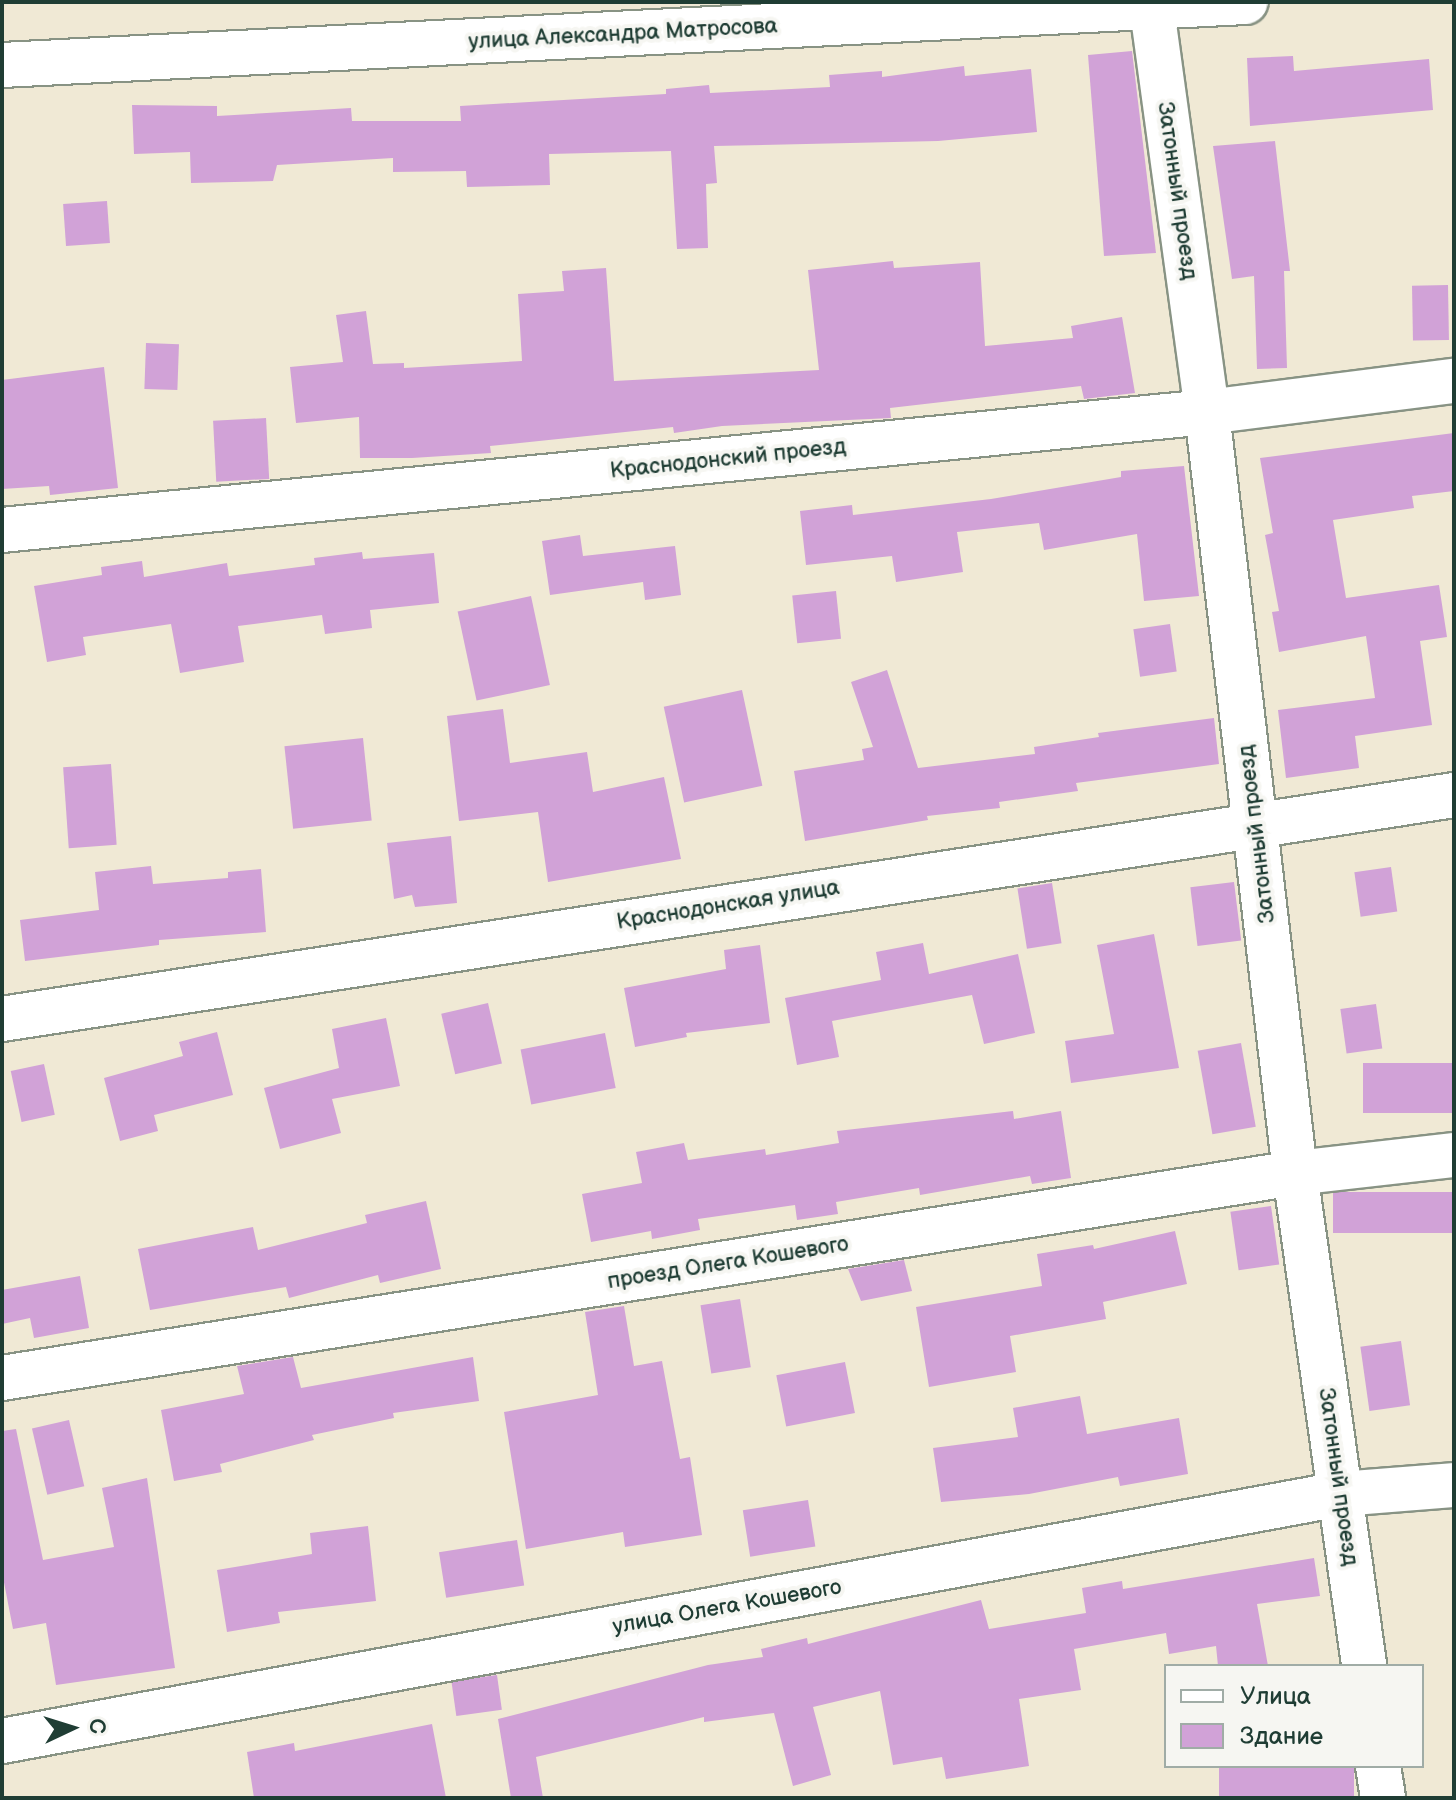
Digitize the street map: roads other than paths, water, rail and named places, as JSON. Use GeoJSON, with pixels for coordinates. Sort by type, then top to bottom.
{"type":"FeatureCollection","features":[{"type":"Feature","properties":{"kind":"street","name":"улица Александра Матросова"},"geometry":{"type":"LineString","coordinates":[[2,65],[1152,4],[1245,2]]}},
{"type":"Feature","properties":{"kind":"street","name":"Затонный проезд"},"geometry":{"type":"LineString","coordinates":[[1152,4],[1207,412],[1295,1173],[1364,1664]]}},
{"type":"Feature","properties":{"kind":"street","name":"Краснодонский проезд"},"geometry":{"type":"LineString","coordinates":[[2,530],[1207,412],[1454,381]]}},
{"type":"Feature","properties":{"kind":"street","name":"Краснодонская улица"},"geometry":{"type":"LineString","coordinates":[[2,1019],[1256,822],[1454,795]]}},
{"type":"Feature","properties":{"kind":"street","name":"проезд Олега Кошевого"},"geometry":{"type":"LineString","coordinates":[[2,1378],[1295,1173],[1454,1155]]}},
{"type":"Feature","properties":{"kind":"street","name":"улица Олега Кошевого"},"geometry":{"type":"LineString","coordinates":[[2,1741],[1340,1494],[1454,1485]]}},
{"type":"Feature","properties":{"kind":"street"},"geometry":{"type":"LineString","coordinates":[[1378,1768],[1383,1798]]}}]}
